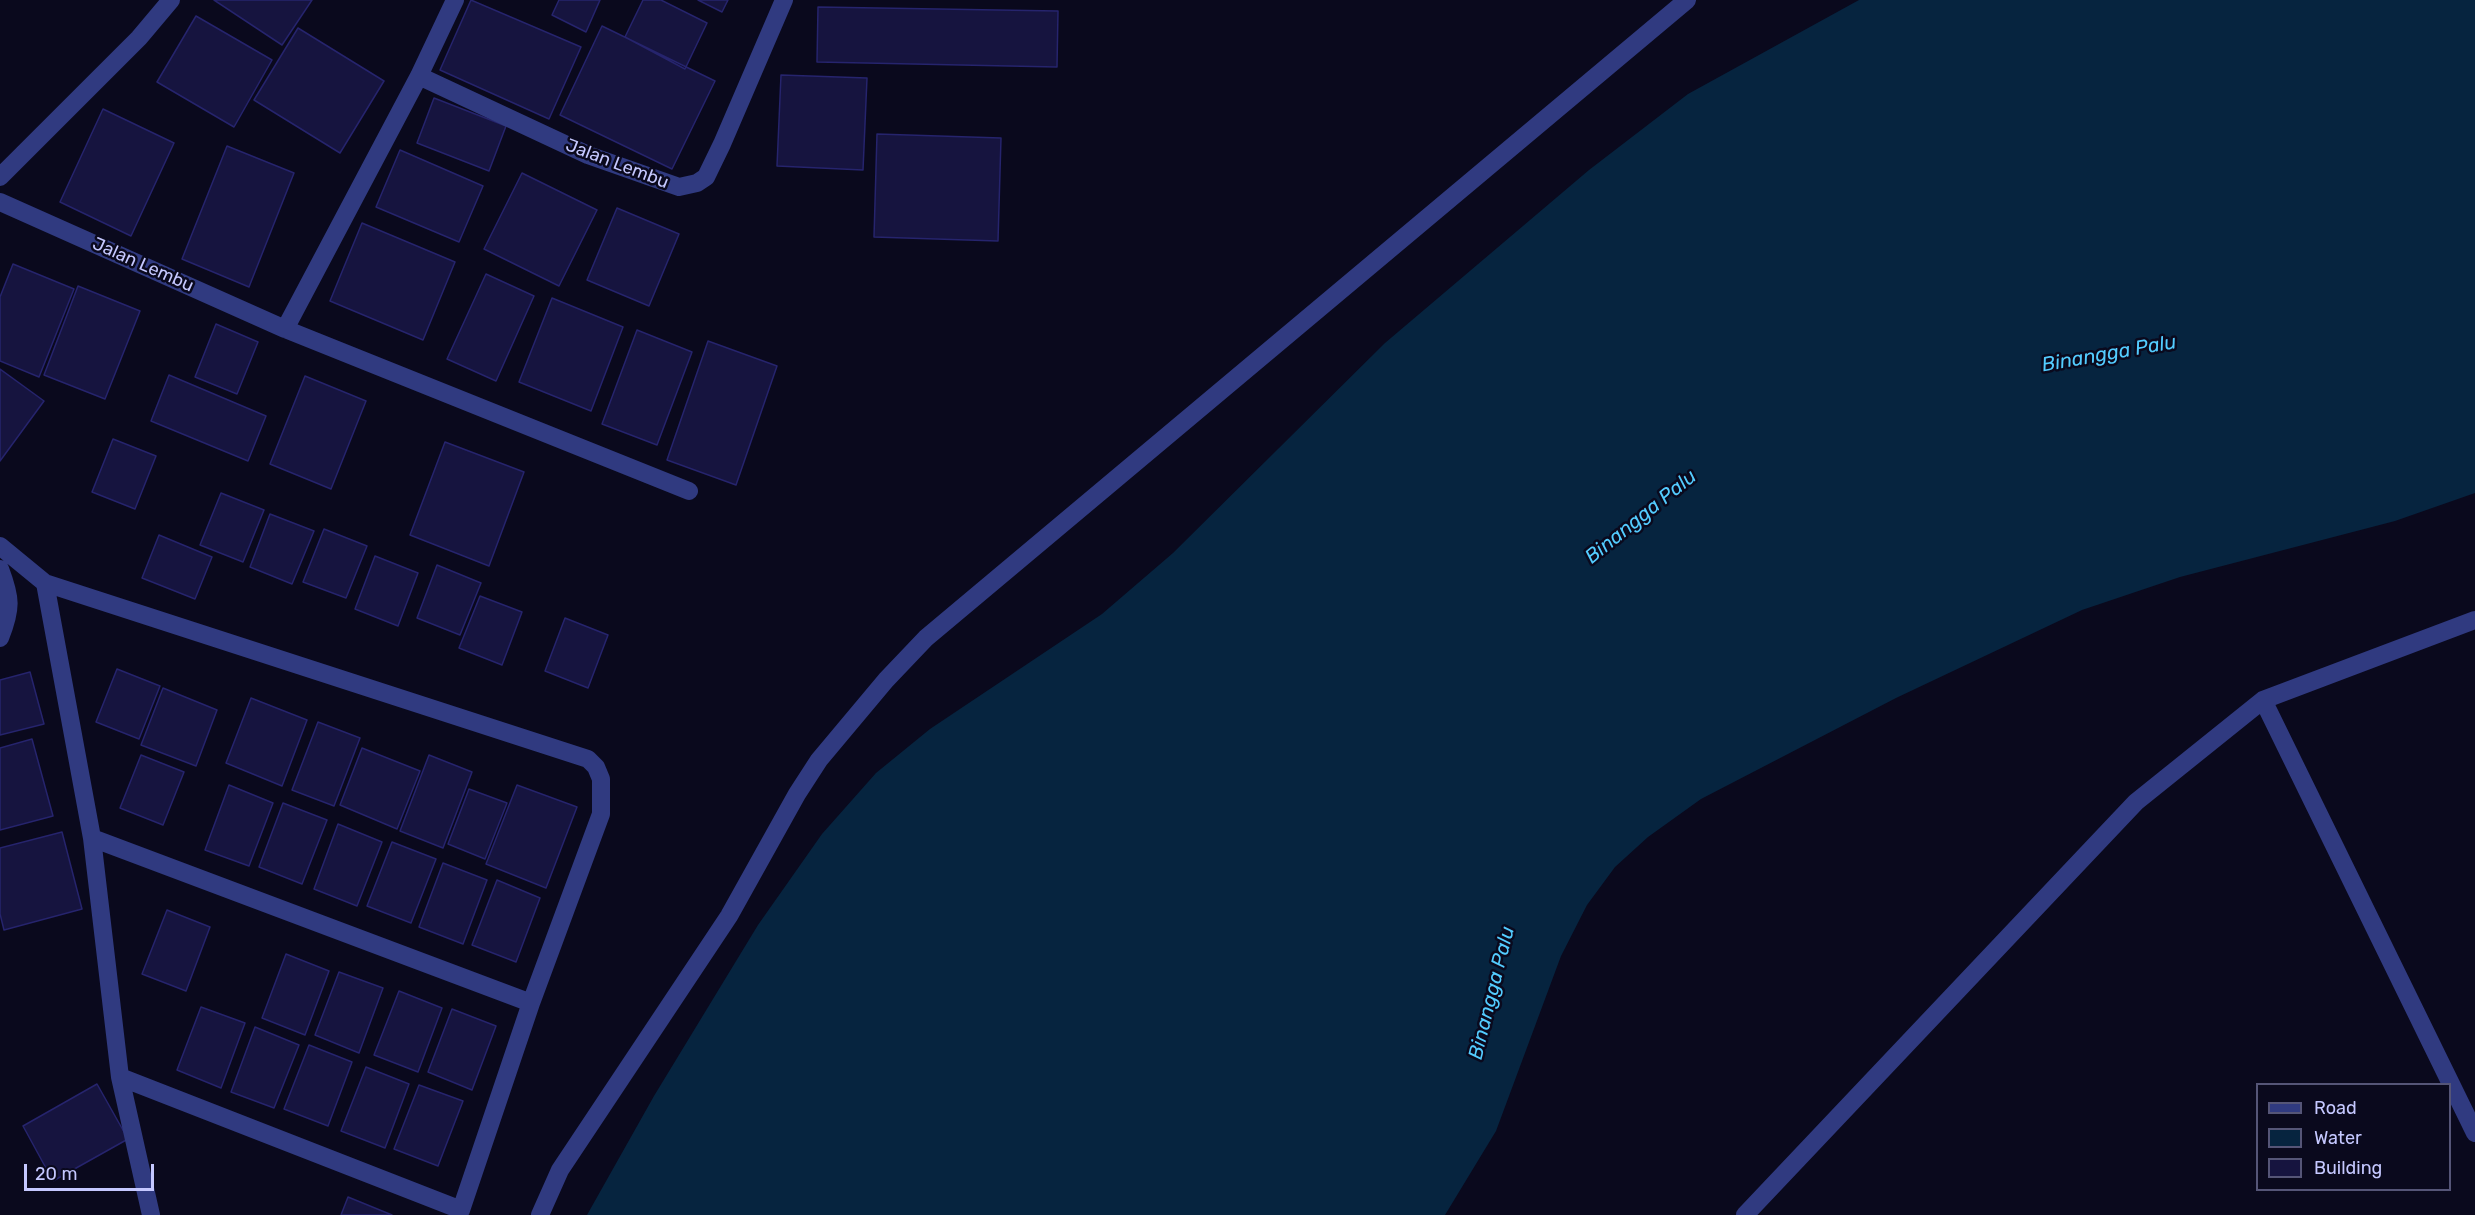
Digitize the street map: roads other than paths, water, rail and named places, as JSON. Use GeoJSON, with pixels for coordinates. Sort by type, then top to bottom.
{"type":"FeatureCollection","features":[{"type":"Feature","properties":{"kind":"street"},"geometry":{"type":"LineString","coordinates":[[0,177],[139,39],[171,0]]}},
{"type":"Feature","properties":{"kind":"street"},"geometry":{"type":"LineString","coordinates":[[285,328],[419,76],[455,0]]}},
{"type":"Feature","properties":{"kind":"street","name":"Jalan Lembu"},"geometry":{"type":"LineString","coordinates":[[419,76],[588,155],[679,187],[697,183],[706,177],[784,0]]}},
{"type":"Feature","properties":{"kind":"street"},"geometry":{"type":"LineString","coordinates":[[540,1215],[560,1170],[729,916],[797,794],[819,760],[886,680],[926,638],[1687,0]]}},
{"type":"Feature","properties":{"kind":"street","name":"Jalan Lembu"},"geometry":{"type":"LineString","coordinates":[[0,202],[285,328],[689,491]]}},
{"type":"Feature","properties":{"kind":"street"},"geometry":{"type":"LineString","coordinates":[[0,546],[45,583],[588,759],[596,767],[602,779],[601,814],[531,1003],[460,1213],[120,1077]]}},
{"type":"Feature","properties":{"kind":"street"},"geometry":{"type":"LineString","coordinates":[[0,569],[10,596],[7,617],[0,638]]}},
{"type":"Feature","properties":{"kind":"street"},"geometry":{"type":"LineString","coordinates":[[45,583],[92,838],[120,1077],[151,1215]]}},
{"type":"Feature","properties":{"kind":"street"},"geometry":{"type":"LineString","coordinates":[[1745,1215],[2136,802],[2263,700],[2475,620]]}},
{"type":"Feature","properties":{"kind":"street"},"geometry":{"type":"LineString","coordinates":[[2263,700],[2451,1083]]}},
{"type":"Feature","properties":{"kind":"street"},"geometry":{"type":"LineString","coordinates":[[92,838],[531,1003]]}},
{"type":"Feature","properties":{"kind":"street"},"geometry":{"type":"LineString","coordinates":[[2451,1083],[2475,1132]]}},
{"type":"Feature","properties":{"kind":"water","name":"Binangga Palu"},"geometry":{"type":"Polygon","coordinates":[[[1859,0],[2475,0],[2475,493],[2395,521],[2180,577],[2082,610],[1896,698],[1701,799],[1648,837],[1615,867],[1587,905],[1561,956],[1496,1131],[1445,1215],[587,1215],[654,1096],[758,925],[822,834],[876,773],[930,729],[1102,614],[1173,553],[1385,343],[1589,170],[1688,94],[1859,0]]]}}]}
